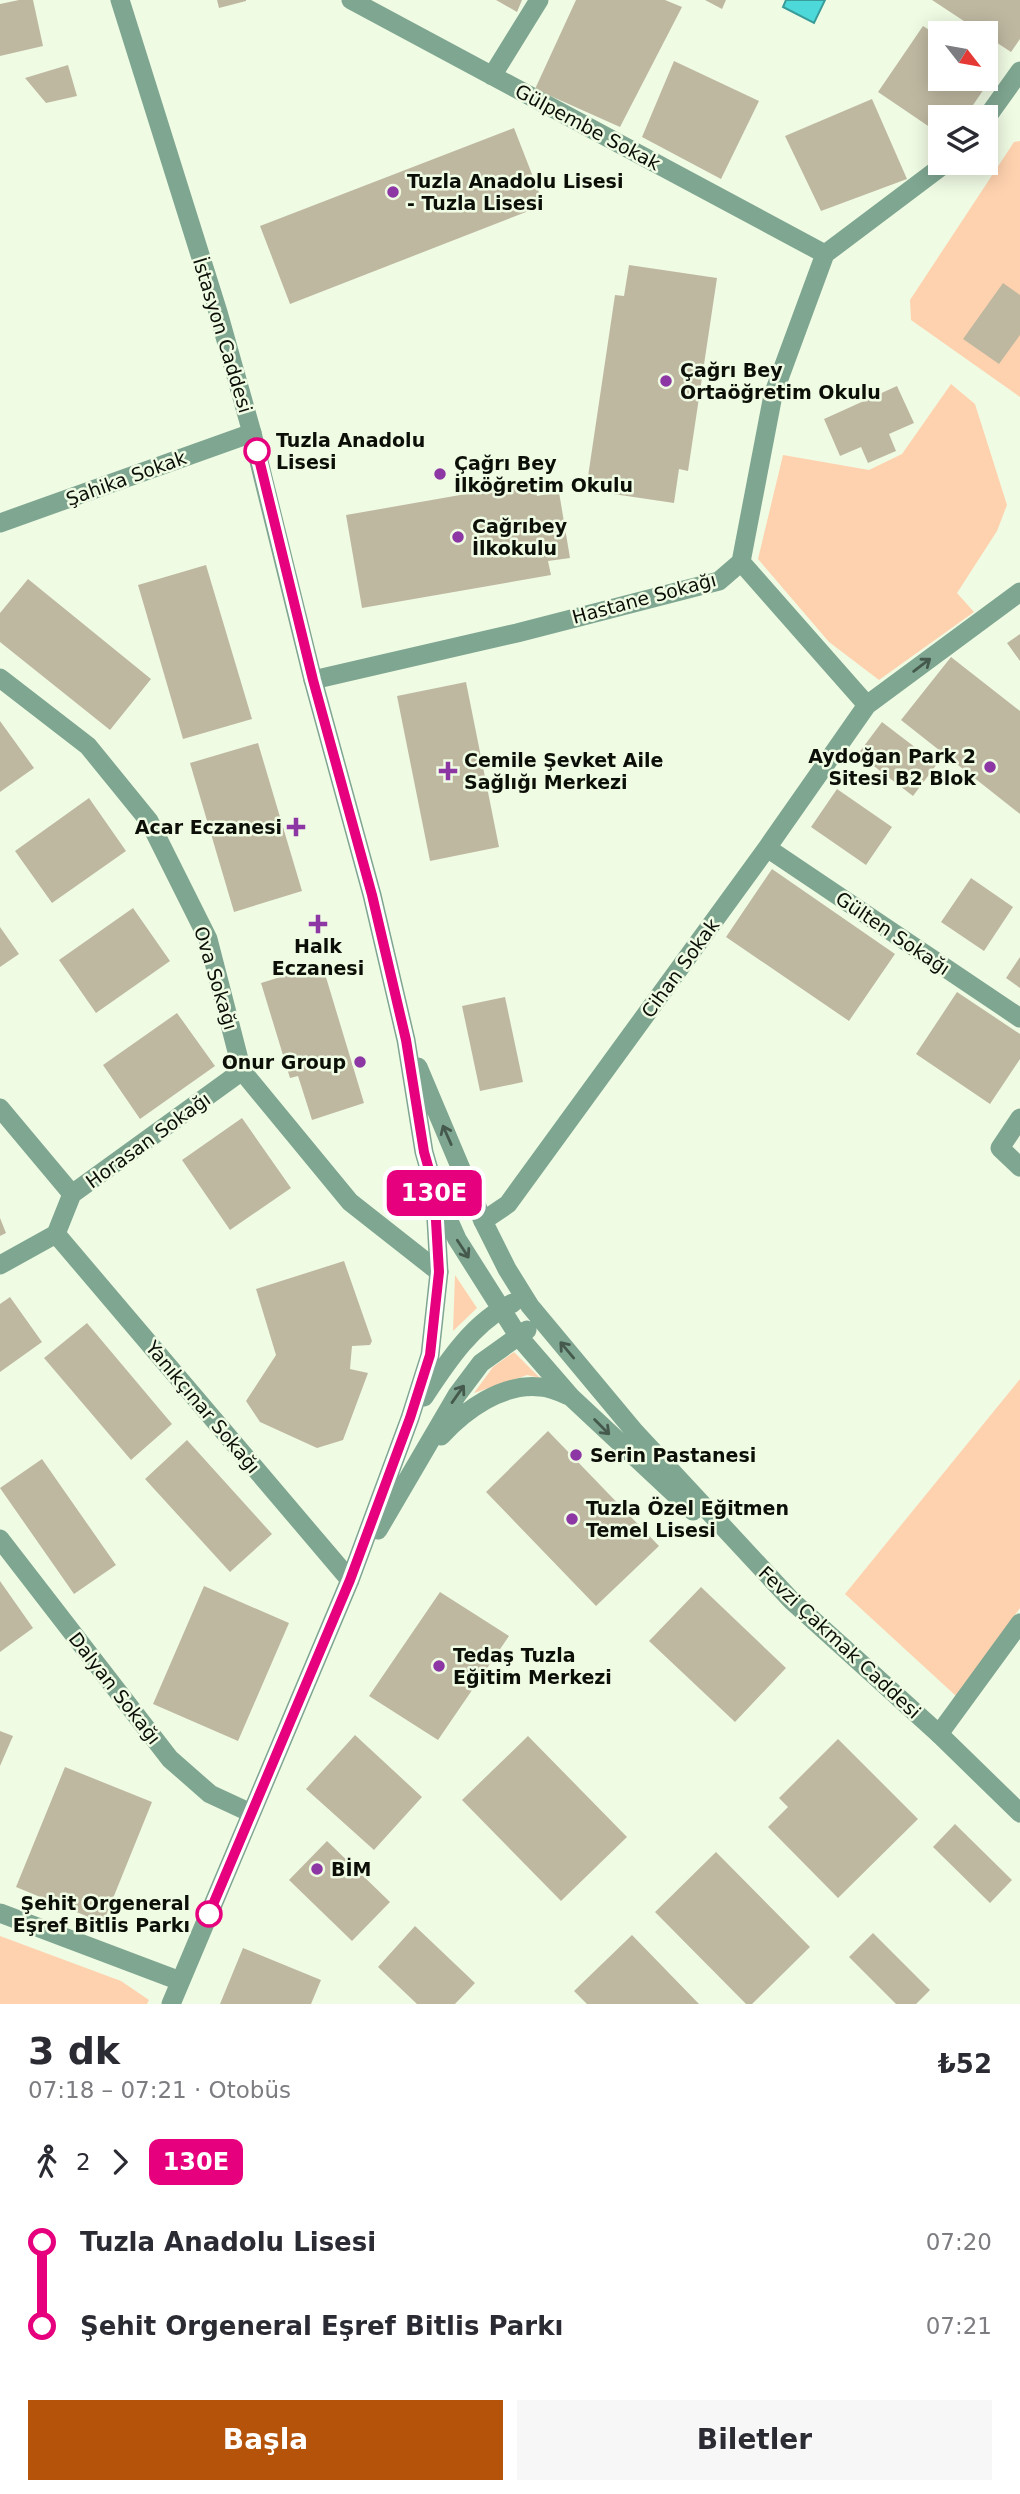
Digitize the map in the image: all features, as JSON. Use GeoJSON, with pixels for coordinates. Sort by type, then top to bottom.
{"type":"FeatureCollection","features":[{"type":"Feature","properties":{"kind":"street","name":"İstasyon Caddesi"},"geometry":{"type":"LineString","coordinates":[[120,0],[253,433],[313,680],[372,895],[406,1040],[424,1152],[434,1187],[439,1272],[430,1355],[410,1418],[350,1580],[171,2004]]}},
{"type":"Feature","properties":{"kind":"street","name":"Gülpembe Sokak"},"geometry":{"type":"LineString","coordinates":[[351,0],[825,254]]}},
{"type":"Feature","properties":{"kind":"street"},"geometry":{"type":"LineString","coordinates":[[492,76],[539,0]]}},
{"type":"Feature","properties":{"kind":"street"},"geometry":{"type":"LineString","coordinates":[[998,108],[1014,93],[1020,71]]}},
{"type":"Feature","properties":{"kind":"street"},"geometry":{"type":"LineString","coordinates":[[867,705],[741,562],[773,395],[825,254],[931,175]]}},
{"type":"Feature","properties":{"kind":"street","name":"Şahika Sokak"},"geometry":{"type":"LineString","coordinates":[[0,523],[253,433]]}},
{"type":"Feature","properties":{"kind":"street","name":"Hastane Sokağı"},"geometry":{"type":"LineString","coordinates":[[313,680],[517,633],[719,581],[741,562]]}},
{"type":"Feature","properties":{"kind":"street","name":"Cihan Sokak"},"geometry":{"type":"LineString","coordinates":[[482,1221],[508,1205],[767,848],[867,705],[1020,592]]}},
{"type":"Feature","properties":{"kind":"street","name":"Ova Sokağı"},"geometry":{"type":"LineString","coordinates":[[0,678],[88,746],[149,821],[208,939],[242,1071],[349,1202],[439,1272]]}},
{"type":"Feature","properties":{"kind":"street","name":"Gülten Sokağı"},"geometry":{"type":"LineString","coordinates":[[767,848],[1020,1018]]}},
{"type":"Feature","properties":{"kind":"street","name":"İstasyon Caddesi"},"geometry":{"type":"LineString","coordinates":[[406,1040],[482,1221],[530,1306]]}},
{"type":"Feature","properties":{"kind":"street","name":"Horasan Sokağı"},"geometry":{"type":"LineString","coordinates":[[56,1234],[72,1194],[242,1071]]}},
{"type":"Feature","properties":{"kind":"street"},"geometry":{"type":"LineString","coordinates":[[0,1108],[72,1194]]}},
{"type":"Feature","properties":{"kind":"street"},"geometry":{"type":"LineString","coordinates":[[1020,1118],[1000,1148],[1020,1167]]}},
{"type":"Feature","properties":{"kind":"street"},"geometry":{"type":"LineString","coordinates":[[434,1187],[457,1239],[519,1337],[571,1396],[615,1440],[792,1601]]}},
{"type":"Feature","properties":{"kind":"street"},"geometry":{"type":"LineString","coordinates":[[0,1265],[56,1234]]}},
{"type":"Feature","properties":{"kind":"street","name":"Yanıkçınar Sokağı"},"geometry":{"type":"LineString","coordinates":[[56,1234],[350,1580]]}},
{"type":"Feature","properties":{"kind":"street"},"geometry":{"type":"LineString","coordinates":[[410,1418],[450,1358],[473,1333],[502,1308],[521,1302],[530,1306],[530,1321],[526,1331],[519,1337]]}},
{"type":"Feature","properties":{"kind":"street","name":"Fevzi Çakmak Caddesi"},"geometry":{"type":"LineString","coordinates":[[530,1306],[635,1432],[792,1601],[939,1734],[1020,1813]]}},
{"type":"Feature","properties":{"kind":"street","name":"İstasyon Caddesi"},"geometry":{"type":"LineString","coordinates":[[350,1580],[457,1395],[481,1363],[519,1337]]}},
{"type":"Feature","properties":{"kind":"street"},"geometry":{"type":"LineString","coordinates":[[419,1460],[453,1423],[479,1403],[515,1388],[541,1387],[571,1396]]}},
{"type":"Feature","properties":{"kind":"street","name":"Dalyan Sokağı"},"geometry":{"type":"LineString","coordinates":[[0,1539],[170,1759],[210,1794],[251,1813]]}},
{"type":"Feature","properties":{"kind":"street"},"geometry":{"type":"LineString","coordinates":[[939,1734],[1020,1623]]}},
{"type":"Feature","properties":{"kind":"street"},"geometry":{"type":"LineString","coordinates":[[0,1913],[180,1981]]}},
{"type":"Feature","properties":{"kind":"shaded area"},"geometry":{"type":"Polygon","coordinates":[[[1020,141],[1020,397],[911,320],[910,300],[992,175],[998,175],[998,166],[1014,142],[1020,141]]]}},
{"type":"Feature","properties":{"kind":"shaded area"},"geometry":{"type":"Polygon","coordinates":[[[951,384],[975,404],[1007,505],[997,531],[957,593],[974,612],[879,680],[829,642],[758,559],[783,455],[869,470],[902,454],[951,384]]]}},
{"type":"Feature","properties":{"kind":"shaded area"},"geometry":{"type":"Polygon","coordinates":[[[455,1275],[477,1308],[453,1331],[455,1275]]]}},
{"type":"Feature","properties":{"kind":"shaded area"},"geometry":{"type":"Polygon","coordinates":[[[514,1352],[540,1378],[527,1375],[474,1393],[493,1367],[514,1352]]]}},
{"type":"Feature","properties":{"kind":"shaded area"},"geometry":{"type":"Polygon","coordinates":[[[1020,1379],[1020,1608],[956,1696],[845,1594],[1020,1379]]]}},
{"type":"Feature","properties":{"kind":"shaded area"},"geometry":{"type":"Polygon","coordinates":[[[0,1936],[121,1981],[149,2000],[147,2004],[0,2004],[0,1936]]]}},
{"type":"Feature","properties":{"kind":"water"},"geometry":{"type":"Polygon","coordinates":[[[786,0],[825,0],[814,23],[783,7],[786,0]]]}},
{"type":"Feature","properties":{"kind":"building"},"geometry":{"type":"Polygon","coordinates":[[[33,0],[43,46],[0,56],[0,4],[33,0]]]}},
{"type":"Feature","properties":{"kind":"building"},"geometry":{"type":"Polygon","coordinates":[[[217,0],[246,0],[246,1],[219,8],[217,0]]]}},
{"type":"Feature","properties":{"kind":"building"},"geometry":{"type":"Polygon","coordinates":[[[496,0],[522,0],[517,12],[496,0]]]}},
{"type":"Feature","properties":{"kind":"building"},"geometry":{"type":"Polygon","coordinates":[[[576,0],[665,0],[682,7],[620,127],[535,89],[576,0]]]}},
{"type":"Feature","properties":{"kind":"building"},"geometry":{"type":"Polygon","coordinates":[[[705,0],[726,0],[722,9],[705,0]]]}},
{"type":"Feature","properties":{"kind":"building"},"geometry":{"type":"Polygon","coordinates":[[[932,0],[1020,0],[1020,39],[1011,52],[998,43],[998,21],[964,21],[932,0]]]}},
{"type":"Feature","properties":{"kind":"building"},"geometry":{"type":"Polygon","coordinates":[[[923,26],[928,29],[928,91],[983,91],[973,105],[928,105],[928,126],[878,92],[923,26]]]}},
{"type":"Feature","properties":{"kind":"building"},"geometry":{"type":"Polygon","coordinates":[[[674,61],[759,101],[721,179],[642,137],[674,61]]]}},
{"type":"Feature","properties":{"kind":"building"},"geometry":{"type":"Polygon","coordinates":[[[68,65],[77,96],[46,103],[25,78],[68,65]]]}},
{"type":"Feature","properties":{"kind":"building"},"geometry":{"type":"Polygon","coordinates":[[[872,99],[907,179],[821,211],[785,136],[872,99]]]}},
{"type":"Feature","properties":{"kind":"building"},"geometry":{"type":"Polygon","coordinates":[[[514,128],[544,205],[290,304],[260,226],[514,128]]]}},
{"type":"Feature","properties":{"kind":"building"},"geometry":{"type":"Polygon","coordinates":[[[629,265],[717,278],[688,471],[679,469],[674,503],[586,490],[615,295],[624,296],[629,265]]]}},
{"type":"Feature","properties":{"kind":"building"},"geometry":{"type":"Polygon","coordinates":[[[1003,283],[1020,295],[1020,335],[999,364],[963,339],[1003,283]]]}},
{"type":"Feature","properties":{"kind":"building"},"geometry":{"type":"Polygon","coordinates":[[[897,386],[914,423],[889,434],[896,451],[868,463],[861,447],[840,456],[824,419],[897,386]]]}},
{"type":"Feature","properties":{"kind":"building","name":"Cağrıbey İlkokulu"},"geometry":{"type":"Polygon","coordinates":[[[535,482],[537,496],[559,492],[570,558],[548,561],[551,575],[362,608],[346,515],[535,482]]]}},
{"type":"Feature","properties":{"kind":"building"},"geometry":{"type":"Polygon","coordinates":[[[206,565],[252,719],[183,739],[138,585],[206,565]]]}},
{"type":"Feature","properties":{"kind":"building"},"geometry":{"type":"Polygon","coordinates":[[[28,579],[151,679],[110,730],[0,642],[0,613],[28,579]]]}},
{"type":"Feature","properties":{"kind":"building"},"geometry":{"type":"Polygon","coordinates":[[[1020,634],[1020,661],[1007,643],[1020,634]]]}},
{"type":"Feature","properties":{"kind":"building","name":"Aydoğan Park 2 Sitesi B2 Blok"},"geometry":{"type":"Polygon","coordinates":[[[951,657],[1020,711],[1020,814],[901,720],[951,657]]]}},
{"type":"Feature","properties":{"kind":"building","name":"Cemile Şevket Aile Sağlığı Merkezi"},"geometry":{"type":"Polygon","coordinates":[[[466,682],[499,847],[430,861],[397,696],[466,682]]]}},
{"type":"Feature","properties":{"kind":"building"},"geometry":{"type":"Polygon","coordinates":[[[0,721],[34,768],[0,792],[0,721]]]}},
{"type":"Feature","properties":{"kind":"building"},"geometry":{"type":"Polygon","coordinates":[[[882,722],[937,764],[913,796],[858,754],[882,722]]]}},
{"type":"Feature","properties":{"kind":"building"},"geometry":{"type":"Polygon","coordinates":[[[258,743],[302,891],[234,912],[190,763],[258,743]]]}},
{"type":"Feature","properties":{"kind":"building"},"geometry":{"type":"Polygon","coordinates":[[[837,789],[892,827],[866,865],[811,827],[837,789]]]}},
{"type":"Feature","properties":{"kind":"building"},"geometry":{"type":"Polygon","coordinates":[[[89,798],[126,851],[52,903],[15,851],[89,798]]]}},
{"type":"Feature","properties":{"kind":"building"},"geometry":{"type":"Polygon","coordinates":[[[772,869],[895,954],[849,1021],[726,937],[772,869]]]}},
{"type":"Feature","properties":{"kind":"building"},"geometry":{"type":"Polygon","coordinates":[[[971,878],[1013,907],[984,951],[941,922],[971,878]]]}},
{"type":"Feature","properties":{"kind":"building"},"geometry":{"type":"Polygon","coordinates":[[[133,908],[170,961],[96,1013],[59,960],[133,908]]]}},
{"type":"Feature","properties":{"kind":"building"},"geometry":{"type":"Polygon","coordinates":[[[0,927],[19,954],[0,967],[0,927]]]}},
{"type":"Feature","properties":{"kind":"building"},"geometry":{"type":"Polygon","coordinates":[[[1020,957],[1020,988],[1006,978],[1020,957]]]}},
{"type":"Feature","properties":{"kind":"building"},"geometry":{"type":"Polygon","coordinates":[[[322,964],[364,1103],[312,1120],[298,1076],[290,1078],[261,983],[322,964]]]}},
{"type":"Feature","properties":{"kind":"building"},"geometry":{"type":"Polygon","coordinates":[[[957,992],[1020,1034],[1020,1059],[990,1104],[916,1054],[957,992]]]}},
{"type":"Feature","properties":{"kind":"building"},"geometry":{"type":"Polygon","coordinates":[[[505,997],[523,1082],[480,1091],[462,1006],[505,997]]]}},
{"type":"Feature","properties":{"kind":"building"},"geometry":{"type":"Polygon","coordinates":[[[177,1013],[215,1066],[140,1119],[103,1065],[177,1013]]]}},
{"type":"Feature","properties":{"kind":"building"},"geometry":{"type":"Polygon","coordinates":[[[242,1118],[291,1188],[230,1230],[182,1160],[242,1118]]]}},
{"type":"Feature","properties":{"kind":"building"},"geometry":{"type":"Polygon","coordinates":[[[0,1218],[6,1233],[0,1236],[0,1218]]]}},
{"type":"Feature","properties":{"kind":"building"},"geometry":{"type":"Polygon","coordinates":[[[344,1261],[372,1341],[370,1345],[352,1346],[350,1369],[368,1373],[343,1440],[317,1448],[260,1422],[246,1401],[276,1355],[256,1289],[344,1261]]]}},
{"type":"Feature","properties":{"kind":"building"},"geometry":{"type":"Polygon","coordinates":[[[10,1297],[42,1342],[0,1372],[0,1304],[10,1297]]]}},
{"type":"Feature","properties":{"kind":"building"},"geometry":{"type":"Polygon","coordinates":[[[87,1323],[172,1424],[131,1460],[44,1358],[87,1323]]]}},
{"type":"Feature","properties":{"kind":"building","name":"Tuzla Özel Eğitmen Temel Lisesi"},"geometry":{"type":"Polygon","coordinates":[[[548,1431],[659,1546],[596,1606],[486,1492],[548,1431]]]}},
{"type":"Feature","properties":{"kind":"building"},"geometry":{"type":"Polygon","coordinates":[[[187,1440],[272,1534],[230,1572],[145,1479],[187,1440]]]}},
{"type":"Feature","properties":{"kind":"building"},"geometry":{"type":"Polygon","coordinates":[[[42,1459],[116,1565],[74,1594],[0,1488],[42,1459]]]}},
{"type":"Feature","properties":{"kind":"building"},"geometry":{"type":"Polygon","coordinates":[[[0,1581],[33,1628],[0,1652],[0,1581]]]}},
{"type":"Feature","properties":{"kind":"building"},"geometry":{"type":"Polygon","coordinates":[[[204,1586],[289,1623],[238,1741],[153,1704],[204,1586]]]}},
{"type":"Feature","properties":{"kind":"building"},"geometry":{"type":"Polygon","coordinates":[[[701,1587],[786,1668],[735,1722],[649,1641],[701,1587]]]}},
{"type":"Feature","properties":{"kind":"building","name":"Tedaş Tuzla Eğitim Merkezi"},"geometry":{"type":"Polygon","coordinates":[[[440,1592],[509,1636],[438,1740],[369,1696],[440,1592]]]}},
{"type":"Feature","properties":{"kind":"building"},"geometry":{"type":"Polygon","coordinates":[[[0,1731],[13,1736],[0,1766],[0,1731]]]}},
{"type":"Feature","properties":{"kind":"building"},"geometry":{"type":"Polygon","coordinates":[[[355,1735],[422,1797],[374,1850],[306,1789],[355,1735]]]}},
{"type":"Feature","properties":{"kind":"building"},"geometry":{"type":"Polygon","coordinates":[[[528,1736],[627,1837],[561,1901],[462,1800],[528,1736]]]}},
{"type":"Feature","properties":{"kind":"building"},"geometry":{"type":"Polygon","coordinates":[[[838,1739],[918,1819],[838,1898],[768,1827],[788,1807],[779,1798],[838,1739]]]}},
{"type":"Feature","properties":{"kind":"building"},"geometry":{"type":"Polygon","coordinates":[[[65,1767],[152,1802],[103,1923],[16,1887],[65,1767]]]}},
{"type":"Feature","properties":{"kind":"building"},"geometry":{"type":"Polygon","coordinates":[[[955,1824],[1012,1880],[990,1903],[933,1847],[955,1824]]]}},
{"type":"Feature","properties":{"kind":"building"},"geometry":{"type":"Polygon","coordinates":[[[327,1841],[390,1902],[352,1941],[289,1880],[327,1841]]]}},
{"type":"Feature","properties":{"kind":"building"},"geometry":{"type":"Polygon","coordinates":[[[716,1852],[810,1947],[752,2004],[746,2004],[655,1912],[716,1852]]]}},
{"type":"Feature","properties":{"kind":"building"},"geometry":{"type":"Polygon","coordinates":[[[415,1926],[475,1983],[455,2004],[417,2004],[378,1967],[415,1926]]]}},
{"type":"Feature","properties":{"kind":"building"},"geometry":{"type":"Polygon","coordinates":[[[873,1933],[930,1990],[916,2004],[896,2004],[849,1957],[873,1933]]]}},
{"type":"Feature","properties":{"kind":"building"},"geometry":{"type":"Polygon","coordinates":[[[632,1935],[699,2004],[587,2004],[574,1991],[632,1935]]]}},
{"type":"Feature","properties":{"kind":"building"},"geometry":{"type":"Polygon","coordinates":[[[243,1948],[321,1980],[311,2004],[220,2004],[243,1948]]]}},
{"type":"Feature","properties":{"kind":"bus line","name":"130E"},"geometry":{"type":"LineString","coordinates":[[209,1914],[350,1580],[410,1418],[430,1355],[439,1272],[434,1187],[424,1152],[406,1040],[372,895],[313,680],[257,451]]}},
{"type":"Feature","properties":{"kind":"place","name":"Tuzla Anadolu Lisesi - Tuzla Lisesi"},"geometry":{"type":"Point","coordinates":[393,192]}},
{"type":"Feature","properties":{"kind":"place","name":"Çağrı Bey Ortaöğretim Okulu"},"geometry":{"type":"Point","coordinates":[666,381]}},
{"type":"Feature","properties":{"kind":"place","name":"Tuzla Anadolu Lisesi"},"geometry":{"type":"Point","coordinates":[257,451]}},
{"type":"Feature","properties":{"kind":"place","name":"Çağrı Bey İlköğretim Okulu"},"geometry":{"type":"Point","coordinates":[440,474]}},
{"type":"Feature","properties":{"kind":"place","name":"Cağrıbey İlkokulu"},"geometry":{"type":"Point","coordinates":[458,537]}},
{"type":"Feature","properties":{"kind":"place","name":"Aydoğan Park 2 Sitesi B2 Blok"},"geometry":{"type":"Point","coordinates":[990,767]}},
{"type":"Feature","properties":{"kind":"place","name":"Cemile Şevket Aile Sağlığı Merkezi"},"geometry":{"type":"Point","coordinates":[448,771]}},
{"type":"Feature","properties":{"kind":"place","name":"Acar Eczanesi"},"geometry":{"type":"Point","coordinates":[296,827]}},
{"type":"Feature","properties":{"kind":"place","name":"Halk Eczanesi"},"geometry":{"type":"Point","coordinates":[318,924]}},
{"type":"Feature","properties":{"kind":"place","name":"Onur Group"},"geometry":{"type":"Point","coordinates":[360,1062]}},
{"type":"Feature","properties":{"kind":"place","name":"Serin Pastanesi"},"geometry":{"type":"Point","coordinates":[576,1455]}},
{"type":"Feature","properties":{"kind":"place","name":"Tuzla Özel Eğitmen Temel Lisesi"},"geometry":{"type":"Point","coordinates":[572,1519]}},
{"type":"Feature","properties":{"kind":"place","name":"Tedaş Tuzla Eğitim Merkezi"},"geometry":{"type":"Point","coordinates":[439,1666]}},
{"type":"Feature","properties":{"kind":"place","name":"BİM"},"geometry":{"type":"Point","coordinates":[317,1869]}},
{"type":"Feature","properties":{"kind":"place","name":"Şehit Orgeneral Eşref Bitlis Parkı"},"geometry":{"type":"Point","coordinates":[209,1914]}}]}
